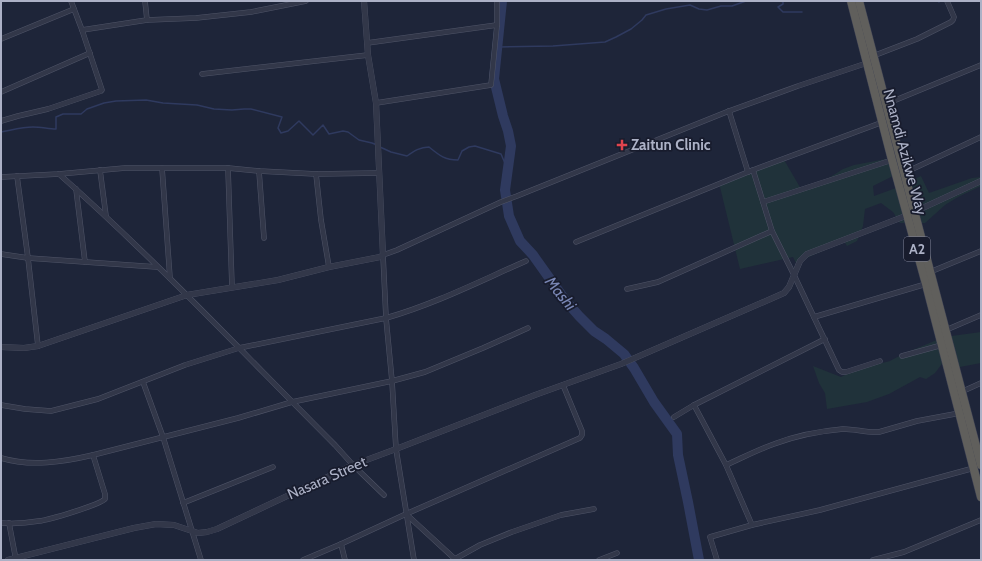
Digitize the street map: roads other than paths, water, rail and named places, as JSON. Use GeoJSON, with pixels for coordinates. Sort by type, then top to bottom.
{"type":"FeatureCollection","features":[{"type":"Feature","properties":{"kind":"highway","name":"Nnamdi Azikwe Way"},"geometry":{"type":"LineString","coordinates":[[851,1],[892,160],[930,272],[961,392],[979,449],[978,467],[981,497]]}},
{"type":"Feature","properties":{"kind":"highway","name":"Nnamdi Azikwe Way"},"geometry":{"type":"LineString","coordinates":[[859,1],[904,173],[926,284],[960,413],[978,467]]}},
{"type":"Feature","properties":{"kind":"street"},"geometry":{"type":"LineString","coordinates":[[1,121],[48,109],[101,91],[102,88],[71,1]]}},
{"type":"Feature","properties":{"kind":"street"},"geometry":{"type":"LineString","coordinates":[[145,1],[147,20]]}},
{"type":"Feature","properties":{"kind":"street"},"geometry":{"type":"LineString","coordinates":[[82,30],[147,20],[196,18],[251,12],[306,1]]}},
{"type":"Feature","properties":{"kind":"street"},"geometry":{"type":"LineString","coordinates":[[364,1],[368,55],[376,104],[386,318],[396,449],[414,560]]}},
{"type":"Feature","properties":{"kind":"street"},"geometry":{"type":"LineString","coordinates":[[376,104],[491,85],[497,25],[497,1]]}},
{"type":"Feature","properties":{"kind":"street"},"geometry":{"type":"LineString","coordinates":[[873,56],[917,39],[951,22],[954,17],[947,1]]}},
{"type":"Feature","properties":{"kind":"street"},"geometry":{"type":"LineString","coordinates":[[1,39],[74,9]]}},
{"type":"Feature","properties":{"kind":"street"},"geometry":{"type":"LineString","coordinates":[[367,43],[497,25]]}},
{"type":"Feature","properties":{"kind":"street"},"geometry":{"type":"LineString","coordinates":[[1,92],[90,53]]}},
{"type":"Feature","properties":{"kind":"street"},"geometry":{"type":"LineString","coordinates":[[202,74],[368,55]]}},
{"type":"Feature","properties":{"kind":"street"},"geometry":{"type":"LineString","coordinates":[[1,347],[24,348],[38,346],[187,295],[278,280],[329,267],[380,257],[501,202],[729,111],[867,63]]}},
{"type":"Feature","properties":{"kind":"street"},"geometry":{"type":"LineString","coordinates":[[886,104],[981,65]]}},
{"type":"Feature","properties":{"kind":"street"},"geometry":{"type":"LineString","coordinates":[[729,111],[748,172]]}},
{"type":"Feature","properties":{"kind":"street"},"geometry":{"type":"LineString","coordinates":[[576,242],[753,170],[883,122]]}},
{"type":"Feature","properties":{"kind":"street"},"geometry":{"type":"LineString","coordinates":[[904,173],[981,137]]}},
{"type":"Feature","properties":{"kind":"street"},"geometry":{"type":"LineString","coordinates":[[763,202],[892,160]]}},
{"type":"Feature","properties":{"kind":"street"},"geometry":{"type":"LineString","coordinates":[[1,177],[59,174],[125,168],[228,168],[316,174],[379,173]]}},
{"type":"Feature","properties":{"kind":"street"},"geometry":{"type":"LineString","coordinates":[[162,168],[170,278]]}},
{"type":"Feature","properties":{"kind":"street"},"geometry":{"type":"LineString","coordinates":[[228,168],[232,287]]}},
{"type":"Feature","properties":{"kind":"street"},"geometry":{"type":"LineString","coordinates":[[100,170],[106,216]]}},
{"type":"Feature","properties":{"kind":"street"},"geometry":{"type":"LineString","coordinates":[[753,170],[772,231],[839,370],[846,372],[880,361]]}},
{"type":"Feature","properties":{"kind":"street"},"geometry":{"type":"LineString","coordinates":[[258,171],[264,238]]}},
{"type":"Feature","properties":{"kind":"street"},"geometry":{"type":"LineString","coordinates":[[59,174],[106,216],[170,278],[384,495]]}},
{"type":"Feature","properties":{"kind":"street"},"geometry":{"type":"LineString","coordinates":[[316,174],[321,220],[329,267]]}},
{"type":"Feature","properties":{"kind":"street"},"geometry":{"type":"LineString","coordinates":[[17,176],[38,346]]}},
{"type":"Feature","properties":{"kind":"street","name":"Nasara Street"},"geometry":{"type":"LineString","coordinates":[[8,560],[134,528],[156,524],[174,525],[198,533],[217,529],[353,465],[639,357],[784,293],[789,287],[800,261],[807,254],[911,213],[981,181]]}},
{"type":"Feature","properties":{"kind":"street"},"geometry":{"type":"LineString","coordinates":[[76,189],[85,262]]}},
{"type":"Feature","properties":{"kind":"street"},"geometry":{"type":"LineString","coordinates":[[627,289],[658,282],[772,231]]}},
{"type":"Feature","properties":{"kind":"street"},"geometry":{"type":"LineString","coordinates":[[930,272],[981,251]]}},
{"type":"Feature","properties":{"kind":"street"},"geometry":{"type":"LineString","coordinates":[[1,254],[28,258],[157,267]]}},
{"type":"Feature","properties":{"kind":"street"},"geometry":{"type":"LineString","coordinates":[[1,405],[24,409],[52,411],[98,399],[185,365],[239,348],[386,318],[429,303],[526,261]]}},
{"type":"Feature","properties":{"kind":"street"},"geometry":{"type":"LineString","coordinates":[[814,317],[926,284]]}},
{"type":"Feature","properties":{"kind":"street"},"geometry":{"type":"LineString","coordinates":[[946,330],[981,315]]}},
{"type":"Feature","properties":{"kind":"street"},"geometry":{"type":"LineString","coordinates":[[1,458],[12,461],[33,463],[75,459],[93,455],[238,418],[292,402],[392,381],[425,372],[528,328]]}},
{"type":"Feature","properties":{"kind":"street"},"geometry":{"type":"LineString","coordinates":[[674,417],[694,405],[825,339]]}},
{"type":"Feature","properties":{"kind":"street"},"geometry":{"type":"LineString","coordinates":[[902,356],[942,345]]}},
{"type":"Feature","properties":{"kind":"street"},"geometry":{"type":"LineString","coordinates":[[142,382],[163,437],[201,560]]}},
{"type":"Feature","properties":{"kind":"street"},"geometry":{"type":"LineString","coordinates":[[961,392],[981,383]]}},
{"type":"Feature","properties":{"kind":"street"},"geometry":{"type":"LineString","coordinates":[[303,560],[580,438],[582,431],[563,385]]}},
{"type":"Feature","properties":{"kind":"street"},"geometry":{"type":"LineString","coordinates":[[694,405],[726,465],[752,525]]}},
{"type":"Feature","properties":{"kind":"street"},"geometry":{"type":"LineString","coordinates":[[726,465],[774,444],[803,435],[843,429],[879,432],[917,421],[960,413]]}},
{"type":"Feature","properties":{"kind":"street"},"geometry":{"type":"LineString","coordinates":[[1,523],[40,521],[102,502],[104,499],[104,494],[93,455]]}},
{"type":"Feature","properties":{"kind":"street"},"geometry":{"type":"LineString","coordinates":[[183,503],[273,467]]}},
{"type":"Feature","properties":{"kind":"street"},"geometry":{"type":"LineString","coordinates":[[717,560],[710,538],[752,525],[820,510],[978,467]]}},
{"type":"Feature","properties":{"kind":"street"},"geometry":{"type":"LineString","coordinates":[[406,514],[456,559],[480,545],[512,532],[561,515],[594,509]]}},
{"type":"Feature","properties":{"kind":"street"},"geometry":{"type":"LineString","coordinates":[[873,560],[904,552],[981,520]]}},
{"type":"Feature","properties":{"kind":"street"},"geometry":{"type":"LineString","coordinates":[[9,523],[15,559]]}},
{"type":"Feature","properties":{"kind":"street"},"geometry":{"type":"LineString","coordinates":[[341,544],[345,560]]}},
{"type":"Feature","properties":{"kind":"street"},"geometry":{"type":"LineString","coordinates":[[599,560],[617,553]]}},
{"type":"Feature","properties":{"kind":"waterway","name":"Mashi"},"geometry":{"type":"LineString","coordinates":[[502,1],[494,79],[511,146],[505,190],[509,216],[520,241],[533,255],[565,300],[594,331],[624,354],[654,402],[677,434],[678,455],[699,560]]}},
{"type":"Feature","properties":{"kind":"waterway"},"geometry":{"type":"LineString","coordinates":[[498,47],[553,46],[605,42],[631,29],[646,15],[666,9],[690,5],[699,9],[707,10],[721,6],[732,6],[746,1]]}},
{"type":"Feature","properties":{"kind":"waterway"},"geometry":{"type":"LineString","coordinates":[[781,1],[783,4],[778,7],[783,12],[802,12]]}},
{"type":"Feature","properties":{"kind":"waterway"},"geometry":{"type":"LineString","coordinates":[[1,132],[29,127],[56,129],[56,117],[63,114],[81,114],[87,109],[104,103],[146,100],[163,103],[197,105],[214,109],[251,109],[282,117],[278,128],[281,133],[288,131],[299,121],[313,135],[323,125],[329,134],[343,131],[348,132],[359,140],[377,145]]}},
{"type":"Feature","properties":{"kind":"waterway"},"geometry":{"type":"LineString","coordinates":[[380,147],[391,152],[407,156],[417,150],[429,147],[443,157],[458,160],[462,151],[469,147],[475,146],[501,154],[507,168]]}},
{"type":"Feature","properties":{"kind":"place","name":"Zaitun Clinic"},"geometry":{"type":"Point","coordinates":[622,145]}}]}
